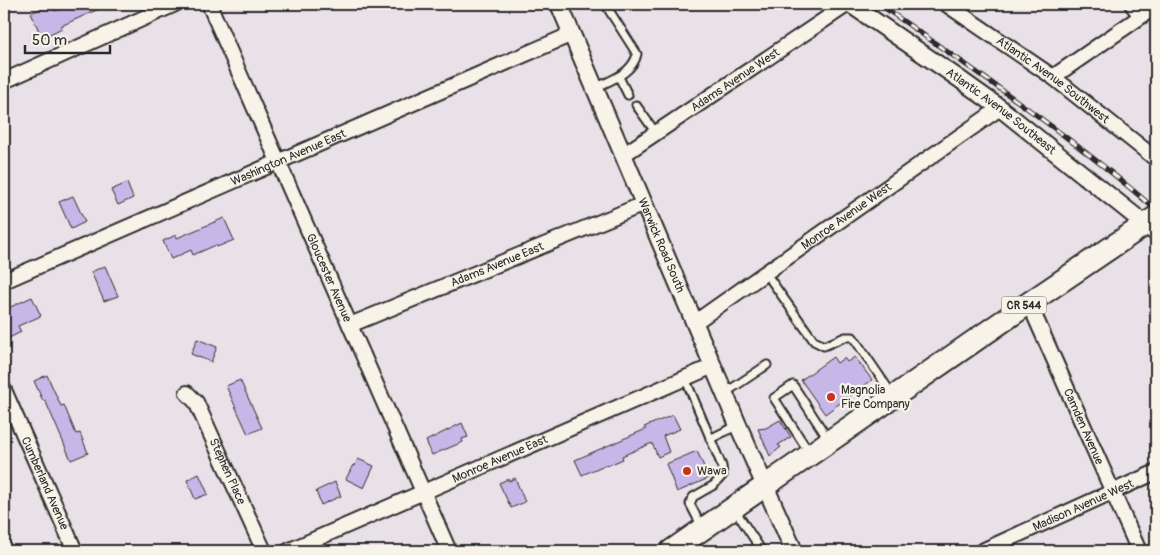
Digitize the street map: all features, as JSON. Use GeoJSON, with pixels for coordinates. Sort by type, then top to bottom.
{"type":"FeatureCollection","features":[{"type":"Feature","properties":{"kind":"main road","name":"CR 544"},"geometry":{"type":"LineString","coordinates":[[671,551],[1029,302],[1153,224]]}},
{"type":"Feature","properties":{"kind":"street"},"geometry":{"type":"LineString","coordinates":[[4,81],[175,4]]}},
{"type":"Feature","properties":{"kind":"street","name":"Gloucester Avenue"},"geometry":{"type":"LineString","coordinates":[[209,4],[449,551]]}},
{"type":"Feature","properties":{"kind":"street","name":"Warwick Road South"},"geometry":{"type":"LineString","coordinates":[[559,4],[724,393],[794,551]]}},
{"type":"Feature","properties":{"kind":"street","name":"Atlantic Avenue Southeast"},"geometry":{"type":"LineString","coordinates":[[849,4],[1000,108],[1153,224]]}},
{"type":"Feature","properties":{"kind":"street","name":"Adams Avenue West"},"geometry":{"type":"LineString","coordinates":[[623,155],[849,4]]}},
{"type":"Feature","properties":{"kind":"street","name":"Atlantic Avenue Southwest"},"geometry":{"type":"LineString","coordinates":[[946,4],[1053,77],[1156,160]]}},
{"type":"Feature","properties":{"kind":"street"},"geometry":{"type":"LineString","coordinates":[[1132,4],[1141,16]]}},
{"type":"Feature","properties":{"kind":"street"},"geometry":{"type":"LineString","coordinates":[[1053,77],[1156,6]]}},
{"type":"Feature","properties":{"kind":"street","name":"Washington Avenue East"},"geometry":{"type":"LineString","coordinates":[[4,281],[572,34]]}},
{"type":"Feature","properties":{"kind":"street","name":"Monroe Avenue West"},"geometry":{"type":"LineString","coordinates":[[694,322],[1000,108]]}},
{"type":"Feature","properties":{"kind":"street","name":"Adams Avenue East"},"geometry":{"type":"LineString","coordinates":[[350,324],[644,204]]}},
{"type":"Feature","properties":{"kind":"street","name":"Camden Avenue"},"geometry":{"type":"LineString","coordinates":[[1029,302],[1139,551]]}},
{"type":"Feature","properties":{"kind":"street","name":"Monroe Avenue East"},"geometry":{"type":"LineString","coordinates":[[288,551],[713,366]]}},
{"type":"Feature","properties":{"kind":"street","name":"Cumberland Avenue"},"geometry":{"type":"LineString","coordinates":[[4,390],[74,551]]}},
{"type":"Feature","properties":{"kind":"street","name":"Stephen Place"},"geometry":{"type":"LineString","coordinates":[[187,394],[196,402],[264,551]]}},
{"type":"Feature","properties":{"kind":"street","name":"Madison Avenue West"},"geometry":{"type":"LineString","coordinates":[[982,551],[1156,472]]}},
{"type":"Feature","properties":{"kind":"lane"},"geometry":{"type":"LineString","coordinates":[[594,88],[619,77],[635,63],[637,54],[605,4]]}},
{"type":"Feature","properties":{"kind":"lane"},"geometry":{"type":"LineString","coordinates":[[619,77],[628,95]]}},
{"type":"Feature","properties":{"kind":"lane"},"geometry":{"type":"LineString","coordinates":[[636,105],[656,133]]}},
{"type":"Feature","properties":{"kind":"lane"},"geometry":{"type":"LineString","coordinates":[[765,272],[814,342],[824,346],[845,337],[853,338],[894,396]]}},
{"type":"Feature","properties":{"kind":"lane"},"geometry":{"type":"LineString","coordinates":[[724,393],[767,365]]}},
{"type":"Feature","properties":{"kind":"lane"},"geometry":{"type":"LineString","coordinates":[[685,378],[722,466],[723,476],[693,497],[690,504],[703,529]]}},
{"type":"Feature","properties":{"kind":"lane"},"geometry":{"type":"LineString","coordinates":[[811,455],[774,398],[793,385],[830,442]]}},
{"type":"Feature","properties":{"kind":"lane"},"geometry":{"type":"LineString","coordinates":[[710,439],[738,425]]}},
{"type":"Feature","properties":{"kind":"lane"},"geometry":{"type":"LineString","coordinates":[[734,508],[762,551]]}},
{"type":"Feature","properties":{"kind":"building"},"geometry":{"type":"Polygon","coordinates":[[[52,4],[55,11],[73,4],[110,4],[61,26],[62,28],[42,38],[31,13],[52,4]]]}},
{"type":"Feature","properties":{"kind":"building"},"geometry":{"type":"Polygon","coordinates":[[[127,183],[133,198],[118,205],[111,190],[127,183]]]}},
{"type":"Feature","properties":{"kind":"building"},"geometry":{"type":"Polygon","coordinates":[[[73,196],[85,222],[71,229],[59,202],[73,196]]]}},
{"type":"Feature","properties":{"kind":"building"},"geometry":{"type":"Polygon","coordinates":[[[224,218],[234,240],[193,255],[191,250],[171,259],[163,241],[176,235],[177,238],[224,218]]]}},
{"type":"Feature","properties":{"kind":"building"},"geometry":{"type":"Polygon","coordinates":[[[105,266],[118,296],[104,301],[91,272],[105,266]]]}},
{"type":"Feature","properties":{"kind":"building"},"geometry":{"type":"Polygon","coordinates":[[[32,297],[41,316],[18,326],[21,332],[7,339],[4,331],[4,310],[32,297]]]}},
{"type":"Feature","properties":{"kind":"building"},"geometry":{"type":"Polygon","coordinates":[[[197,339],[217,347],[211,362],[191,354],[197,339]]]}},
{"type":"Feature","properties":{"kind":"building","name":"Magnolia Fire Company"},"geometry":{"type":"Polygon","coordinates":[[[833,357],[837,363],[844,358],[847,362],[855,357],[872,380],[825,414],[801,380],[833,357]]]}},
{"type":"Feature","properties":{"kind":"building"},"geometry":{"type":"Polygon","coordinates":[[[47,375],[61,406],[64,405],[76,434],[80,433],[88,453],[71,460],[45,400],[43,401],[34,381],[47,375]]]}},
{"type":"Feature","properties":{"kind":"building"},"geometry":{"type":"Polygon","coordinates":[[[240,380],[262,428],[248,434],[226,386],[240,380]]]}},
{"type":"Feature","properties":{"kind":"building"},"geometry":{"type":"Polygon","coordinates":[[[673,415],[680,429],[663,436],[669,452],[658,457],[652,443],[622,456],[623,459],[582,475],[575,460],[673,415]]]}},
{"type":"Feature","properties":{"kind":"building"},"geometry":{"type":"Polygon","coordinates":[[[780,420],[791,437],[778,445],[781,447],[770,456],[758,429],[766,428],[780,420]]]}},
{"type":"Feature","properties":{"kind":"building"},"geometry":{"type":"Polygon","coordinates":[[[462,423],[468,437],[462,439],[463,442],[432,455],[426,441],[462,423]]]}},
{"type":"Feature","properties":{"kind":"building","name":"Wawa"},"geometry":{"type":"Polygon","coordinates":[[[697,451],[709,478],[677,492],[666,464],[697,451]]]}},
{"type":"Feature","properties":{"kind":"building"},"geometry":{"type":"Polygon","coordinates":[[[358,459],[374,466],[364,488],[346,479],[358,459]]]}},
{"type":"Feature","properties":{"kind":"building"},"geometry":{"type":"Polygon","coordinates":[[[199,474],[208,494],[195,499],[187,480],[199,474]]]}},
{"type":"Feature","properties":{"kind":"building"},"geometry":{"type":"Polygon","coordinates":[[[515,478],[525,502],[511,508],[499,483],[515,478]]]}},
{"type":"Feature","properties":{"kind":"building"},"geometry":{"type":"Polygon","coordinates":[[[335,482],[341,496],[321,505],[316,491],[335,482]]]}},
{"type":"Feature","properties":{"kind":"railway"},"geometry":{"type":"LineString","coordinates":[[879,4],[1055,129],[1156,210]]}},
{"type":"Feature","properties":{"kind":"place","name":"Magnolia Fire Company"},"geometry":{"type":"Point","coordinates":[831,397]}},
{"type":"Feature","properties":{"kind":"place","name":"Wawa"},"geometry":{"type":"Point","coordinates":[687,471]}}]}
